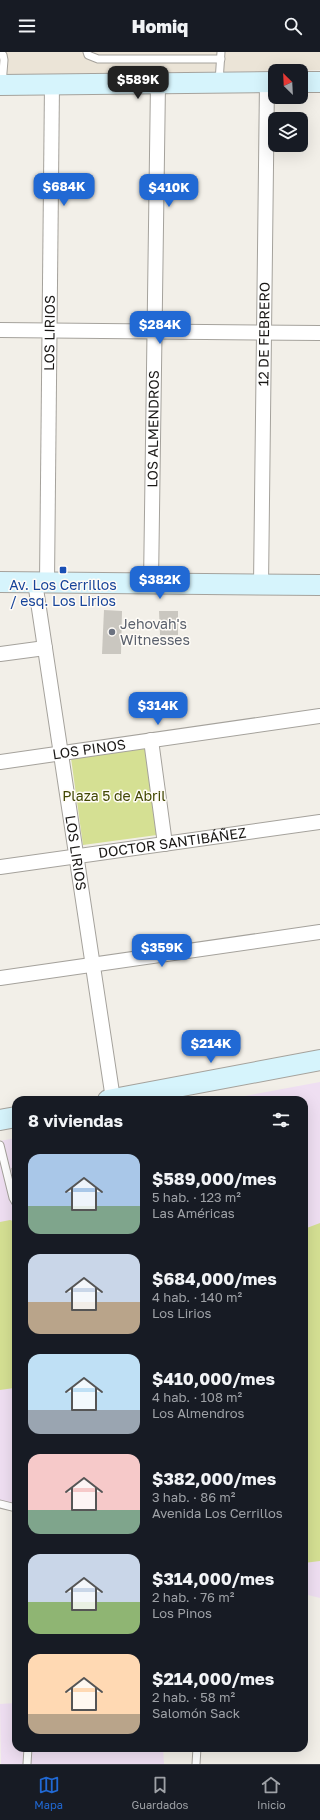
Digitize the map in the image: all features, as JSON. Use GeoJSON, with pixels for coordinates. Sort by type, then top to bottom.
{"type":"FeatureCollection","features":[{"type":"Feature","properties":{"kind":"street"},"geometry":{"type":"LineString","coordinates":[[1,85],[268,82]]}},
{"type":"Feature","properties":{"kind":"street"},"geometry":{"type":"LineString","coordinates":[[308,82],[320,82]]}},
{"type":"Feature","properties":{"kind":"street","name":"LOS ALMENDROS"},"geometry":{"type":"LineString","coordinates":[[151,584],[158,83]]}},
{"type":"Feature","properties":{"kind":"street","name":"LOS LIRIOS"},"geometry":{"type":"LineString","coordinates":[[52,84],[50,330],[41,582],[45,648],[92,964],[109,1096]]}},
{"type":"Feature","properties":{"kind":"street","name":"12 DE FEBRERO"},"geometry":{"type":"LineString","coordinates":[[261,585],[264,333],[270,104]]}},
{"type":"Feature","properties":{"kind":"street"},"geometry":{"type":"LineString","coordinates":[[0,330],[320,334]]}},
{"type":"Feature","properties":{"kind":"street"},"geometry":{"type":"LineString","coordinates":[[0,582],[320,586]]}},
{"type":"Feature","properties":{"kind":"street"},"geometry":{"type":"LineString","coordinates":[[0,654],[45,648]]}},
{"type":"Feature","properties":{"kind":"street","name":"LOS PINOS"},"geometry":{"type":"LineString","coordinates":[[0,762],[320,716]]}},
{"type":"Feature","properties":{"kind":"street"},"geometry":{"type":"LineString","coordinates":[[151,740],[165,844]]}},
{"type":"Feature","properties":{"kind":"street","name":"DOCTOR SANTIBÁÑEZ"},"geometry":{"type":"LineString","coordinates":[[0,867],[320,822]]}},
{"type":"Feature","properties":{"kind":"street"},"geometry":{"type":"LineString","coordinates":[[0,978],[320,932]]}},
{"type":"Feature","properties":{"kind":"street"},"geometry":{"type":"LineString","coordinates":[[131,1096],[320,1060]]}},
{"type":"Feature","properties":{"kind":"street"},"geometry":{"type":"LineString","coordinates":[[0,1120],[12,1118]]}},
{"type":"Feature","properties":{"kind":"lane"},"geometry":{"type":"LineString","coordinates":[[87,52],[88,55],[98,59],[221,56],[219,83]]}},
{"type":"Feature","properties":{"kind":"lane"},"geometry":{"type":"LineString","coordinates":[[0,53],[3,55],[4,60],[1,85]]}},
{"type":"Feature","properties":{"kind":"lane"},"geometry":{"type":"LineString","coordinates":[[0,1145],[12,1194]]}},
{"type":"Feature","properties":{"kind":"lane"},"geometry":{"type":"LineString","coordinates":[[0,1504],[12,1507]]}},
{"type":"Feature","properties":{"kind":"lane"},"geometry":{"type":"LineString","coordinates":[[27,1764],[28,1752]]}},
{"type":"Feature","properties":{"kind":"lane"},"geometry":{"type":"LineString","coordinates":[[196,1764],[197,1752]]}},
{"type":"Feature","properties":{"kind":"shaded area"},"geometry":{"type":"Polygon","coordinates":[[[0,52],[320,52],[320,70],[308,70],[308,64],[268,64],[268,71],[0,75],[0,52]]]}},
{"type":"Feature","properties":{"kind":"shaded area"},"geometry":{"type":"Polygon","coordinates":[[[320,1082],[320,1598],[308,1595],[308,1096],[245,1096],[320,1082]]]}},
{"type":"Feature","properties":{"kind":"shaded area"},"geometry":{"type":"Polygon","coordinates":[[[12,1139],[12,1505],[0,1501],[0,1141],[12,1139]]]}},
{"type":"Feature","properties":{"kind":"shaded area"},"geometry":{"type":"Polygon","coordinates":[[[12,1703],[12,1752],[163,1752],[164,1764],[1,1764],[0,1704],[12,1703]]]}},
{"type":"Feature","properties":{"kind":"green space","name":"Plaza 5 de Abril"},"geometry":{"type":"Polygon","coordinates":[[[145,747],[157,835],[83,845],[71,758],[145,747]]]}},
{"type":"Feature","properties":{"kind":"green space"},"geometry":{"type":"Polygon","coordinates":[[[12,1221],[12,1388],[0,1390],[0,1222],[12,1221]]]}},
{"type":"Feature","properties":{"kind":"green space"},"geometry":{"type":"Polygon","coordinates":[[[320,1223],[320,1561],[308,1562],[308,1228],[320,1223]]]}},
{"type":"Feature","properties":{"kind":"building","name":"Jehovah's Witnesses"},"geometry":{"type":"Polygon","coordinates":[[[104,610],[122,611],[121,654],[102,654],[104,610]]]}},
{"type":"Feature","properties":{"kind":"building"},"geometry":{"type":"Polygon","coordinates":[[[159,611],[178,611],[178,635],[160,635],[159,611]]]}},
{"type":"Feature","properties":{"kind":"place","name":"Av. Los Cerrillos / esq. Los Lirios"},"geometry":{"type":"Point","coordinates":[63,570]}},
{"type":"Feature","properties":{"kind":"place","name":"Jehovah's Witnesses"},"geometry":{"type":"Point","coordinates":[112,632]}}]}
